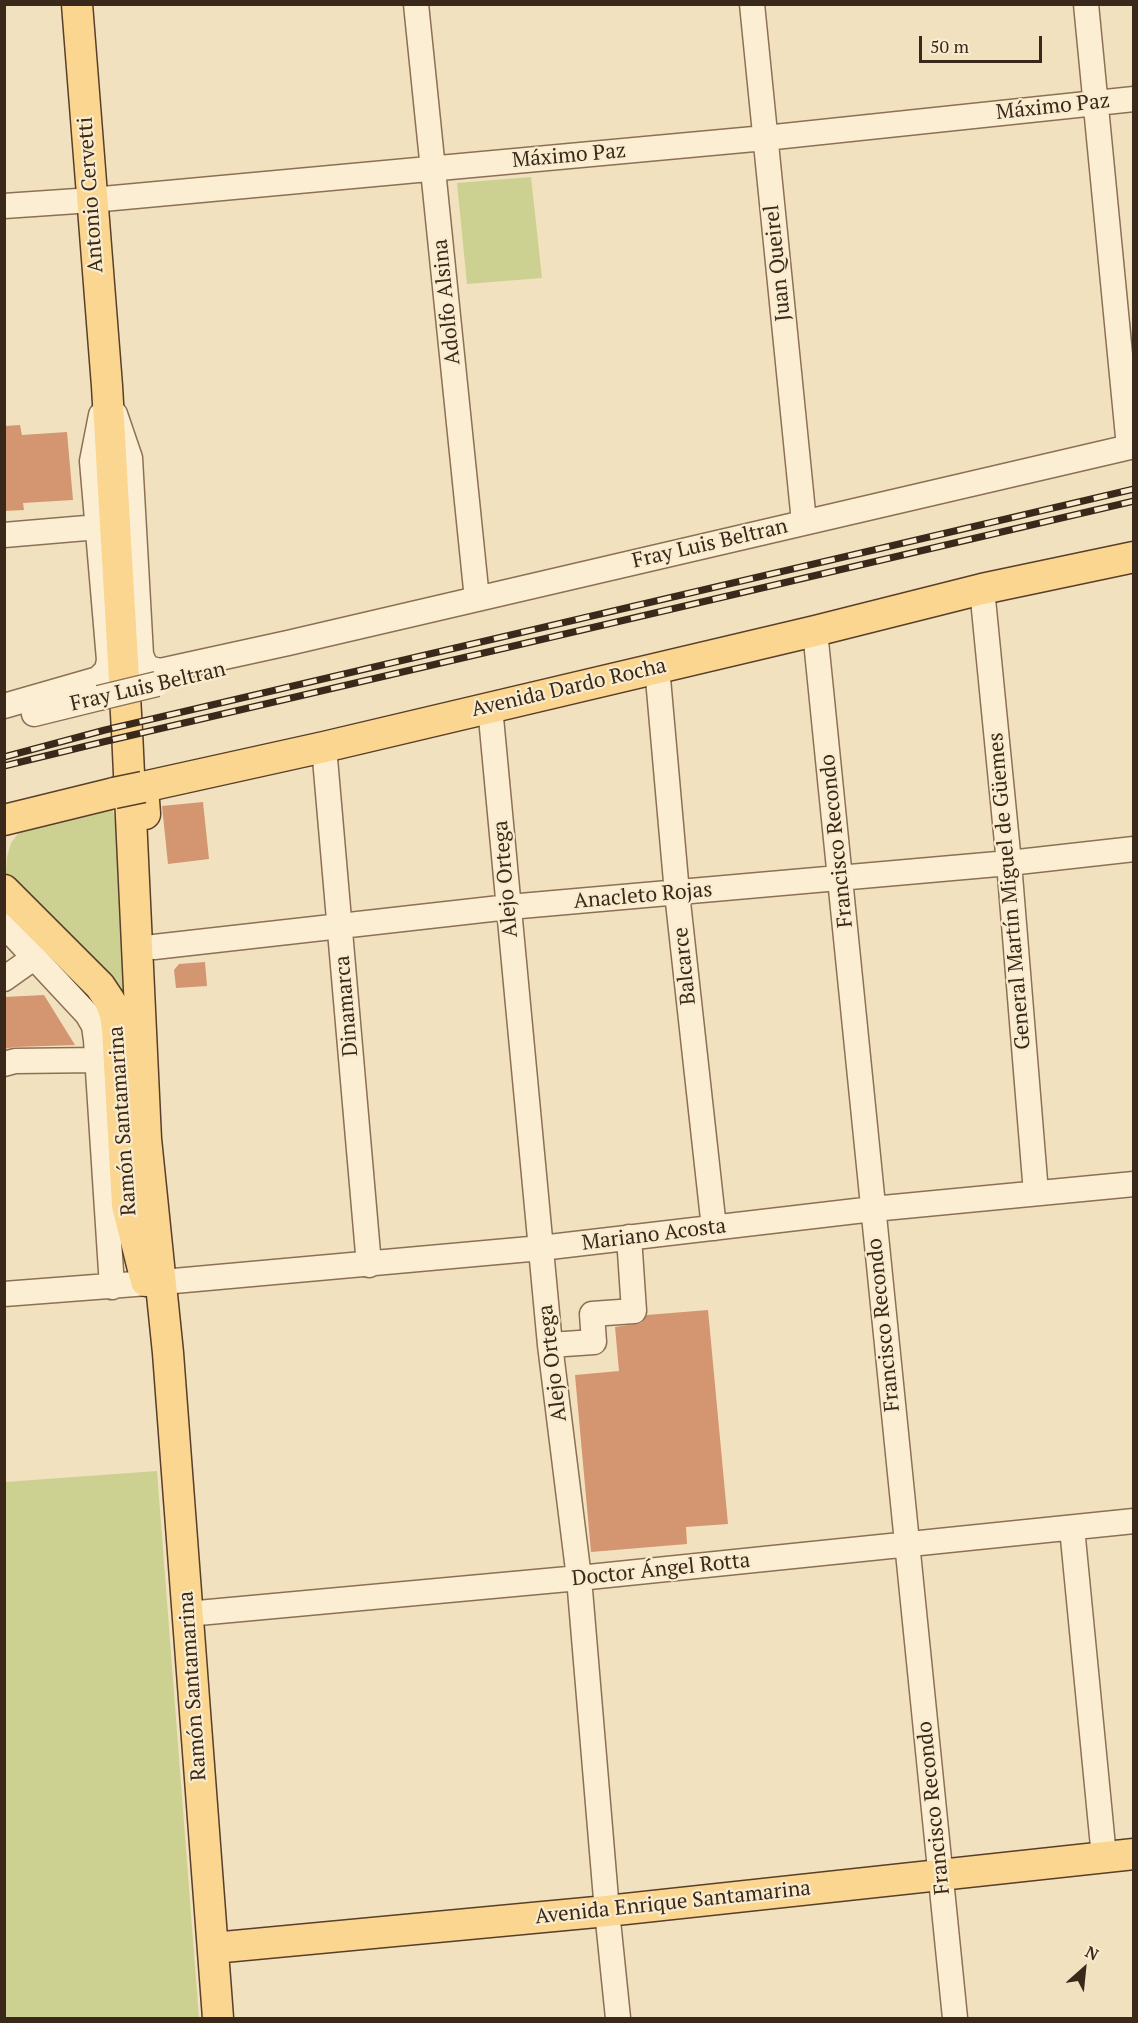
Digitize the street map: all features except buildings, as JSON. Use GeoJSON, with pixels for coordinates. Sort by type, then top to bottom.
{"type":"FeatureCollection","features":[{"type":"Feature","properties":{"kind":"main road","name":"Antonio Cervetti"},"geometry":{"type":"LineString","coordinates":[[77,4],[106,386],[127,731]]}},
{"type":"Feature","properties":{"kind":"main road","name":"Avenida Dardo Rocha"},"geometry":{"type":"LineString","coordinates":[[7,824],[114,793],[324,747],[815,631],[982,589],[1134,557]]}},
{"type":"Feature","properties":{"kind":"main road","name":"Ramón Santamarina"},"geometry":{"type":"LineString","coordinates":[[127,731],[146,1139],[168,1353],[218,2019]]}},
{"type":"Feature","properties":{"kind":"main road","name":"Ramón Santamarina"},"geometry":{"type":"LineString","coordinates":[[143,787],[154,947],[161,1282]]}},
{"type":"Feature","properties":{"kind":"main road","name":"Ramón Santamarina"},"geometry":{"type":"LineString","coordinates":[[4,890],[100,986],[110,1001],[117,1029],[127,1205],[161,1282]]}},
{"type":"Feature","properties":{"kind":"main road","name":"Avenida Enrique Santamarina"},"geometry":{"type":"LineString","coordinates":[[213,1948],[607,1911],[1134,1854]]}},
{"type":"Feature","properties":{"kind":"street","name":"Adolfo Alsina"},"geometry":{"type":"LineString","coordinates":[[416,4],[477,599]]}},
{"type":"Feature","properties":{"kind":"street","name":"Juan Queirel"},"geometry":{"type":"LineString","coordinates":[[752,4],[804,522]]}},
{"type":"Feature","properties":{"kind":"street"},"geometry":{"type":"LineString","coordinates":[[1086,4],[1131,447]]}},
{"type":"Feature","properties":{"kind":"street","name":"Máximo Paz"},"geometry":{"type":"LineString","coordinates":[[4,206],[92,200],[765,138],[1134,99]]}},
{"type":"Feature","properties":{"kind":"street","name":"Antonio Cervetti"},"geometry":{"type":"LineString","coordinates":[[98,688],[109,660],[92,461],[106,386]]}},
{"type":"Feature","properties":{"kind":"street","name":"Antonio Cervetti"},"geometry":{"type":"LineString","coordinates":[[106,386],[129,458],[141,655],[153,676]]}},
{"type":"Feature","properties":{"kind":"street","name":"Fray Luis Beltran"},"geometry":{"type":"LineString","coordinates":[[4,706],[153,676],[246,665],[288,643],[1131,447]]}},
{"type":"Feature","properties":{"kind":"street"},"geometry":{"type":"LineString","coordinates":[[4,535],[98,527]]}},
{"type":"Feature","properties":{"kind":"street","name":"General Martín Miguel de Güemes"},"geometry":{"type":"LineString","coordinates":[[982,589],[1009,863],[1036,1193]]}},
{"type":"Feature","properties":{"kind":"street","name":"Francisco Recondo"},"geometry":{"type":"LineString","coordinates":[[815,631],[955,2019]]}},
{"type":"Feature","properties":{"kind":"street","name":"Balcarce"},"geometry":{"type":"LineString","coordinates":[[657,667],[677,893],[714,1228]]}},
{"type":"Feature","properties":{"kind":"street","name":"Fray Luis Beltran"},"geometry":{"type":"LineString","coordinates":[[4,715],[24,716],[98,688]]}},
{"type":"Feature","properties":{"kind":"street","name":"Alejo Ortega"},"geometry":{"type":"LineString","coordinates":[[490,707],[550,1345],[579,1578],[618,2019]]}},
{"type":"Feature","properties":{"kind":"street","name":"Dinamarca"},"geometry":{"type":"LineString","coordinates":[[324,747],[369,1265]]}},
{"type":"Feature","properties":{"kind":"street","name":"Anacleto Rojas"},"geometry":{"type":"LineString","coordinates":[[154,947],[509,907],[1009,863],[1134,849]]}},
{"type":"Feature","properties":{"kind":"street","name":"Ramón Santamarina"},"geometry":{"type":"LineString","coordinates":[[4,925],[87,1014],[94,1026],[112,1287]]}},
{"type":"Feature","properties":{"kind":"street"},"geometry":{"type":"LineString","coordinates":[[4,979],[34,957]]}},
{"type":"Feature","properties":{"kind":"street"},"geometry":{"type":"LineString","coordinates":[[4,1064],[15,1061],[98,1060]]}},
{"type":"Feature","properties":{"kind":"street","name":"Mariano Acosta"},"geometry":{"type":"LineString","coordinates":[[4,1294],[369,1265],[541,1248],[873,1209],[1134,1185]]}},
{"type":"Feature","properties":{"kind":"street"},"geometry":{"type":"LineString","coordinates":[[550,1345],[594,1342],[592,1314],[634,1311],[629,1237]]}},
{"type":"Feature","properties":{"kind":"street","name":"Doctor Ángel Rotta"},"geometry":{"type":"LineString","coordinates":[[187,1614],[579,1578],[1134,1521]]}},
{"type":"Feature","properties":{"kind":"street"},"geometry":{"type":"LineString","coordinates":[[1072,1528],[1104,1857]]}},
{"type":"Feature","properties":{"kind":"green space"},"geometry":{"type":"Polygon","coordinates":[[[531,177],[542,278],[467,284],[457,183],[531,177]]]}},
{"type":"Feature","properties":{"kind":"green space"},"geometry":{"type":"Polygon","coordinates":[[[112,808],[115,819],[133,1034],[10,884],[6,872],[11,843],[23,827],[112,808]]]}},
{"type":"Feature","properties":{"kind":"green space"},"geometry":{"type":"Polygon","coordinates":[[[157,1471],[199,2018],[5,2018],[5,1482],[157,1471]]]}},
{"type":"Feature","properties":{"kind":"railway"},"geometry":{"type":"LineString","coordinates":[[4,757],[105,730],[1134,489]]}},
{"type":"Feature","properties":{"kind":"railway"},"geometry":{"type":"LineString","coordinates":[[4,766],[1134,501]]}}]}
